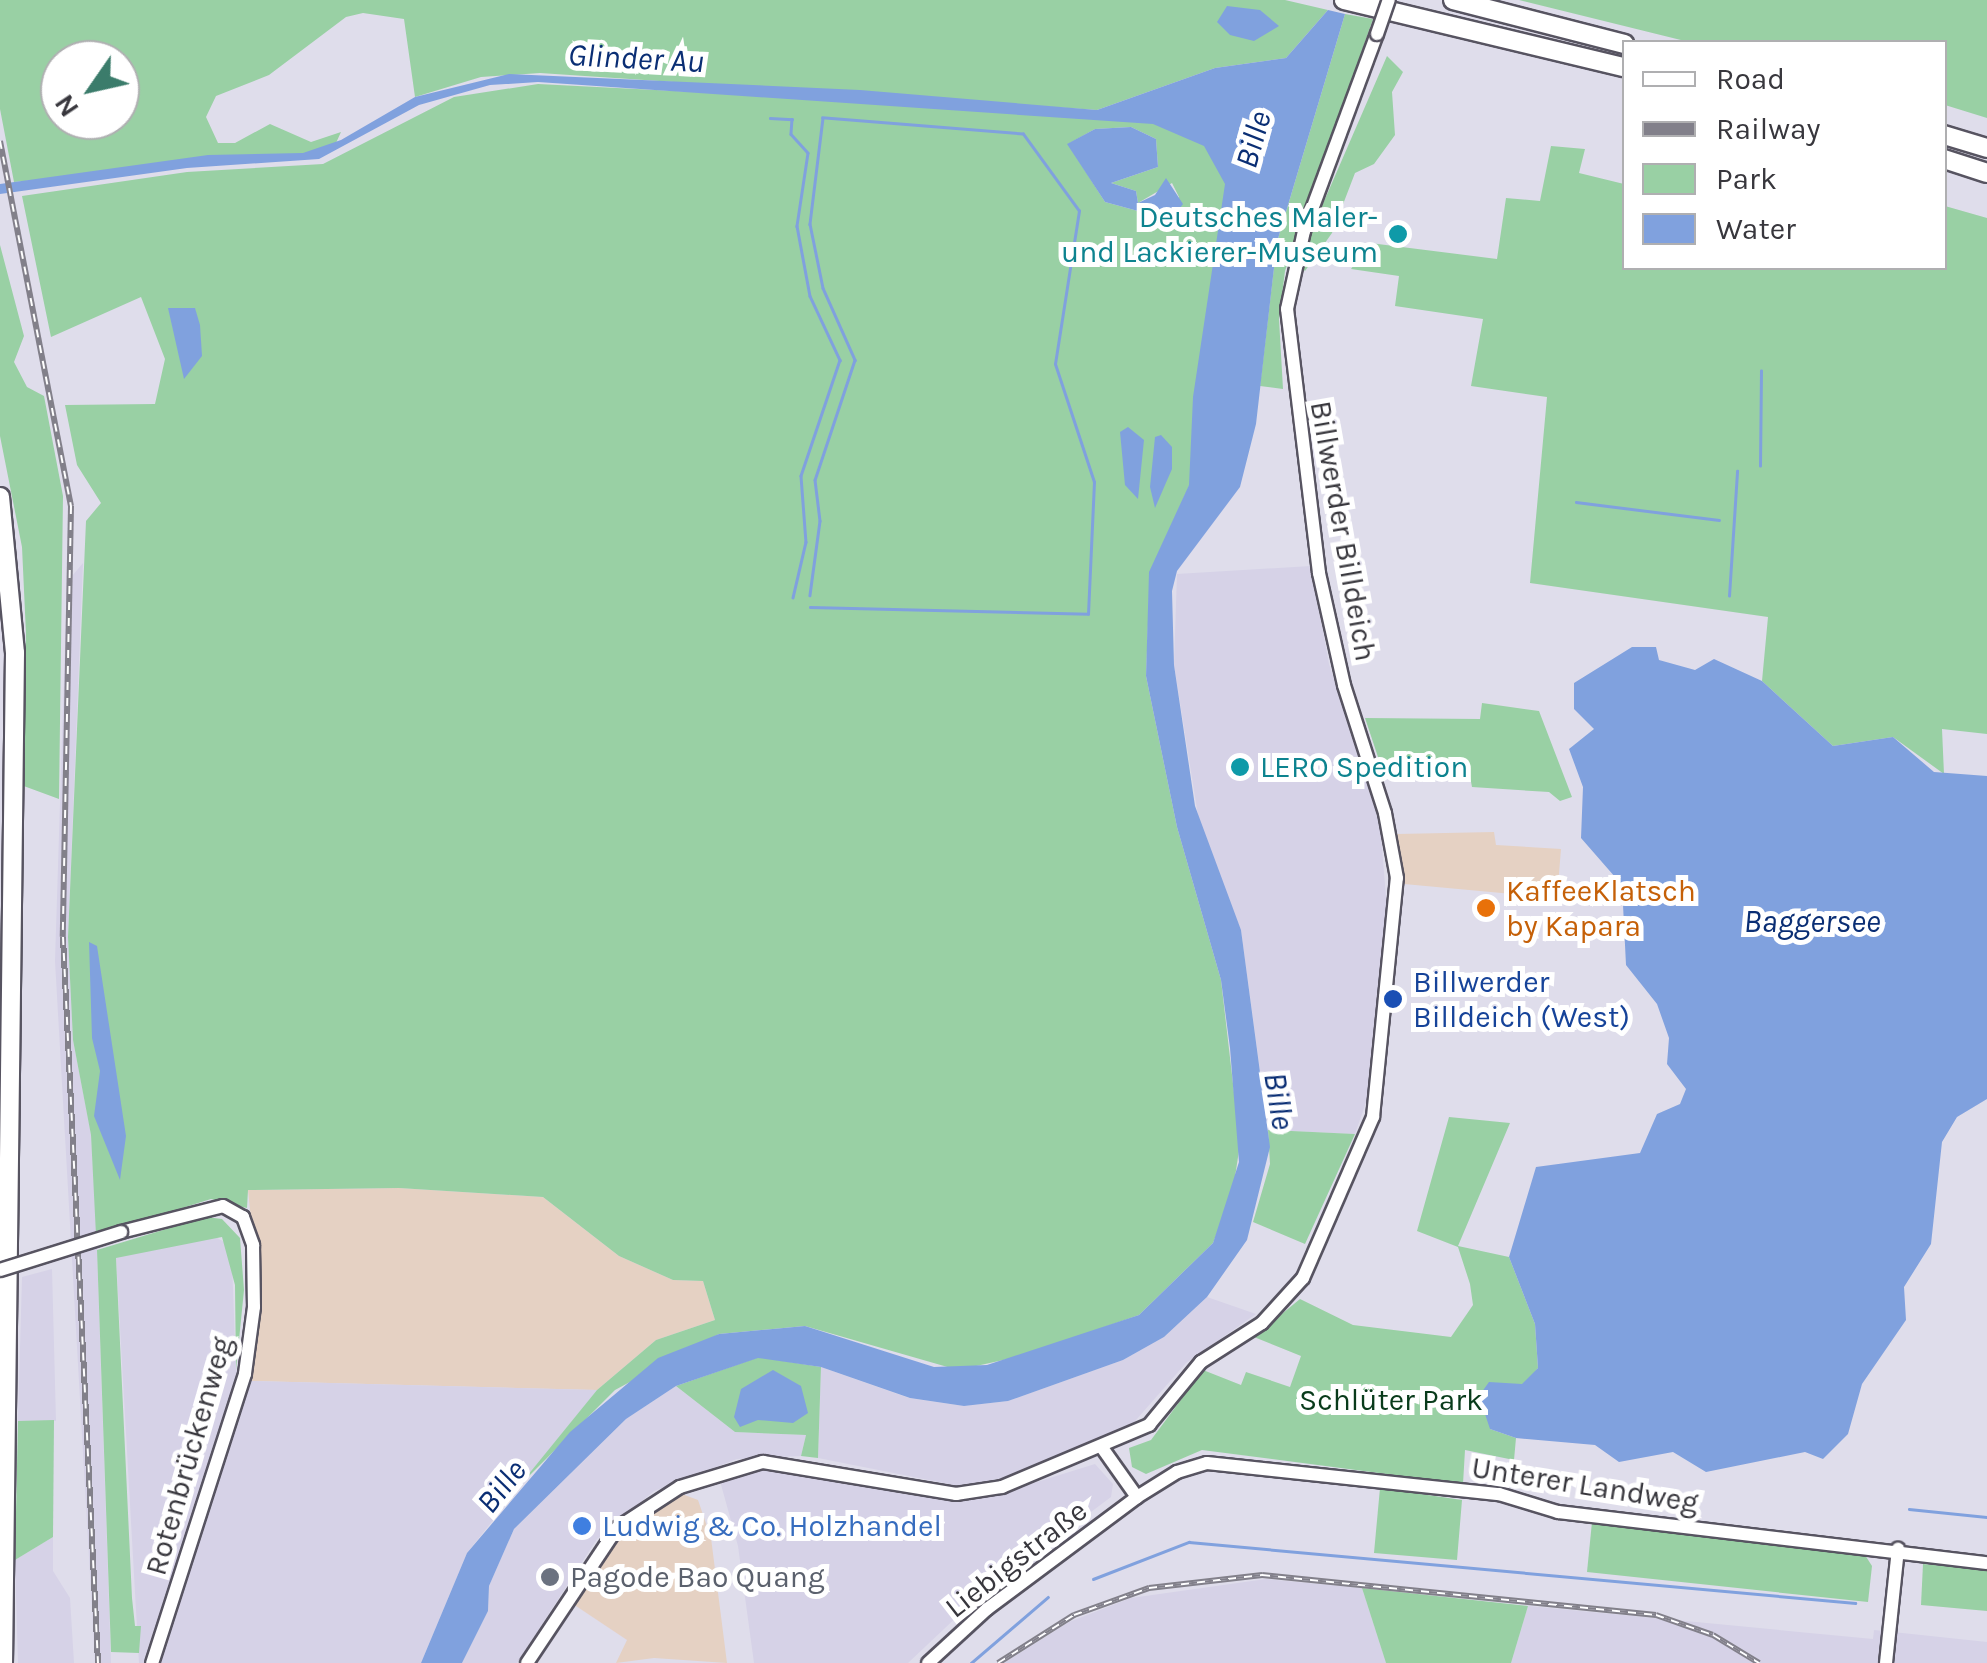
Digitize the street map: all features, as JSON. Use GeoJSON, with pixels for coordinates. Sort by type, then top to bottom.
{"type":"FeatureCollection","features":[{"type":"Feature","properties":{"kind":"highway"},"geometry":{"type":"LineString","coordinates":[[1344,0],[1622,68]]}},
{"type":"Feature","properties":{"kind":"highway"},"geometry":{"type":"LineString","coordinates":[[1453,0],[1622,43]]}},
{"type":"Feature","properties":{"kind":"highway"},"geometry":{"type":"LineString","coordinates":[[1947,136],[1987,148]]}},
{"type":"Feature","properties":{"kind":"highway"},"geometry":{"type":"LineString","coordinates":[[1947,161],[1987,173]]}},
{"type":"Feature","properties":{"kind":"highway"},"geometry":{"type":"LineString","coordinates":[[0,496],[15,652],[4,1663]]}},
{"type":"Feature","properties":{"kind":"street","name":"Billwerder Billdeich"},"geometry":{"type":"LineString","coordinates":[[527,1663],[617,1528],[702,1478],[762,1462],[796,1463],[956,1494],[1002,1487],[1103,1449],[1148,1425],[1201,1362],[1262,1322],[1295,1291],[1364,1141],[1378,1092],[1396,924],[1393,846],[1322,590],[1286,324],[1304,231],[1389,0]]}},
{"type":"Feature","properties":{"kind":"street","name":"Rotenbrückenweg"},"geometry":{"type":"LineString","coordinates":[[0,1270],[121,1232],[223,1206],[243,1217],[253,1245],[254,1307],[244,1374],[152,1663]]}},
{"type":"Feature","properties":{"kind":"street"},"geometry":{"type":"LineString","coordinates":[[1103,1449],[1136,1497]]}},
{"type":"Feature","properties":{"kind":"street","name":"Unterer Landweg"},"geometry":{"type":"LineString","coordinates":[[1176,1472],[1214,1463],[1499,1494],[1558,1512],[1987,1563]]}},
{"type":"Feature","properties":{"kind":"street","name":"Liebigstraße"},"geometry":{"type":"LineString","coordinates":[[928,1663],[987,1609],[1136,1497],[1176,1472]]}},
{"type":"Feature","properties":{"kind":"street"},"geometry":{"type":"LineString","coordinates":[[1886,1663],[1898,1550]]}},
{"type":"Feature","properties":{"kind":"shaded area"},"geometry":{"type":"Polygon","coordinates":[[[83,563],[68,937],[73,1040],[91,1134],[111,1663],[95,1663],[55,961],[67,582],[83,563]]]}},
{"type":"Feature","properties":{"kind":"shaded area"},"geometry":{"type":"Polygon","coordinates":[[[1311,566],[1329,664],[1380,823],[1388,922],[1372,1085],[1355,1134],[1268,1130],[1241,930],[1200,828],[1174,665],[1177,574],[1311,566]]]}},
{"type":"Feature","properties":{"kind":"shaded area"},"geometry":{"type":"Polygon","coordinates":[[[1494,832],[1496,845],[1561,849],[1557,898],[1404,884],[1397,834],[1494,832]]]}},
{"type":"Feature","properties":{"kind":"shaded area"},"geometry":{"type":"Polygon","coordinates":[[[399,1188],[543,1197],[619,1256],[673,1280],[703,1281],[715,1320],[656,1340],[597,1390],[252,1381],[260,1307],[248,1190],[399,1188]]]}},
{"type":"Feature","properties":{"kind":"shaded area"},"geometry":{"type":"Polygon","coordinates":[[[212,1235],[226,1243],[232,1262],[236,1370],[252,1381],[597,1390],[467,1553],[421,1663],[139,1663],[116,1257],[212,1235]]]}},
{"type":"Feature","properties":{"kind":"shaded area"},"geometry":{"type":"Polygon","coordinates":[[[52,1269],[56,1421],[18,1421],[22,1277],[52,1269]]]}},
{"type":"Feature","properties":{"kind":"shaded area"},"geometry":{"type":"Polygon","coordinates":[[[1207,1297],[1256,1314],[1186,1363],[1129,1428],[1004,1478],[959,1486],[818,1458],[821,1367],[909,1398],[964,1406],[1008,1401],[1123,1360],[1164,1337],[1207,1297]]]}},
{"type":"Feature","properties":{"kind":"shaded area"},"geometry":{"type":"Polygon","coordinates":[[[676,1386],[735,1432],[806,1435],[801,1456],[737,1459],[654,1491],[597,1539],[517,1663],[462,1663],[488,1611],[489,1586],[514,1529],[626,1419],[676,1386]]]}},
{"type":"Feature","properties":{"kind":"shaded area"},"geometry":{"type":"Polygon","coordinates":[[[1095,1464],[1113,1484],[1111,1497],[980,1595],[908,1663],[754,1663],[738,1546],[720,1481],[758,1471],[803,1471],[903,1494],[985,1498],[1095,1464]]]}},
{"type":"Feature","properties":{"kind":"shaded area"},"geometry":{"type":"Polygon","coordinates":[[[682,1494],[698,1500],[711,1538],[727,1663],[654,1658],[616,1663],[627,1640],[570,1602],[614,1542],[682,1494]]]}},
{"type":"Feature","properties":{"kind":"shaded area"},"geometry":{"type":"Polygon","coordinates":[[[53,1537],[53,1571],[70,1598],[74,1663],[18,1663],[15,1560],[53,1537]]]}},
{"type":"Feature","properties":{"kind":"shaded area"},"geometry":{"type":"Polygon","coordinates":[[[1266,1579],[1362,1588],[1386,1663],[1004,1663],[1069,1622],[1131,1598],[1266,1579]]]}},
{"type":"Feature","properties":{"kind":"shaded area"},"geometry":{"type":"Polygon","coordinates":[[[1528,1606],[1873,1639],[1874,1630],[1987,1642],[1987,1663],[1511,1663],[1528,1606]]]}},
{"type":"Feature","properties":{"kind":"green space"},"geometry":{"type":"Polygon","coordinates":[[[0,0],[1285,0],[1328,10],[1286,58],[1215,68],[1097,110],[540,73],[481,77],[415,97],[404,19],[363,13],[346,17],[269,75],[216,96],[206,117],[218,143],[235,143],[270,124],[311,142],[341,132],[336,143],[313,155],[14,182],[0,109],[0,0]]]}},
{"type":"Feature","properties":{"kind":"green space"},"geometry":{"type":"Polygon","coordinates":[[[1519,0],[1987,0],[1987,118],[1947,106],[1947,40],[1681,40],[1519,0]]]}},
{"type":"Feature","properties":{"kind":"green space"},"geometry":{"type":"Polygon","coordinates":[[[1345,14],[1373,19],[1285,271],[1279,319],[1283,389],[1260,386],[1277,242],[1345,14]]]}},
{"type":"Feature","properties":{"kind":"green space"},"geometry":{"type":"Polygon","coordinates":[[[1387,56],[1403,72],[1392,92],[1395,135],[1374,164],[1355,173],[1332,233],[1305,271],[1300,267],[1312,229],[1387,56]]]}},
{"type":"Feature","properties":{"kind":"green space"},"geometry":{"type":"Polygon","coordinates":[[[538,84],[1162,116],[1213,144],[1236,192],[1190,484],[1150,572],[1146,676],[1177,827],[1221,980],[1240,1144],[1233,1190],[1213,1243],[1139,1315],[1021,1356],[958,1370],[805,1326],[719,1334],[615,1390],[519,1486],[597,1390],[656,1340],[715,1320],[703,1281],[673,1280],[619,1256],[543,1197],[399,1188],[248,1190],[247,1208],[211,1199],[96,1235],[91,1135],[73,1040],[68,937],[86,521],[101,503],[77,465],[65,405],[155,404],[165,359],[141,297],[51,337],[22,196],[187,172],[323,164],[454,97],[538,84]],[[1131,127],[1095,129],[1068,144],[1105,202],[1171,220],[1179,197],[1172,183],[1138,203],[1136,191],[1111,183],[1158,167],[1156,139],[1131,127]]]}},
{"type":"Feature","properties":{"kind":"green space"},"geometry":{"type":"Polygon","coordinates":[[[1551,146],[1585,149],[1579,173],[1622,184],[1622,270],[1947,270],[1947,207],[1987,218],[1987,734],[1942,729],[1944,774],[1893,737],[1833,746],[1762,681],[1768,617],[1530,583],[1547,397],[1471,386],[1483,319],[1395,306],[1399,276],[1351,269],[1370,243],[1497,259],[1506,198],[1540,201],[1551,146]]]}},
{"type":"Feature","properties":{"kind":"green space"},"geometry":{"type":"Polygon","coordinates":[[[0,245],[24,336],[14,362],[27,387],[44,396],[63,496],[59,799],[21,785],[26,634],[22,547],[0,436],[0,245]]]}},
{"type":"Feature","properties":{"kind":"green space"},"geometry":{"type":"Polygon","coordinates":[[[1482,703],[1539,711],[1572,797],[1560,801],[1549,792],[1472,787],[1469,771],[1384,775],[1365,718],[1480,719],[1482,703]]]}},
{"type":"Feature","properties":{"kind":"green space","name":"Schlüter Park"},"geometry":{"type":"Polygon","coordinates":[[[1449,1117],[1510,1123],[1458,1246],[1509,1257],[1535,1324],[1538,1368],[1490,1429],[1516,1438],[1514,1460],[1465,1450],[1463,1484],[1202,1450],[1146,1474],[1132,1467],[1129,1448],[1151,1440],[1203,1370],[1241,1385],[1246,1372],[1290,1387],[1301,1356],[1254,1337],[1300,1299],[1353,1325],[1451,1337],[1473,1305],[1470,1284],[1458,1247],[1417,1231],[1449,1117]]]}},
{"type":"Feature","properties":{"kind":"green space"},"geometry":{"type":"Polygon","coordinates":[[[1268,1130],[1355,1134],[1305,1244],[1253,1222],[1270,1164],[1268,1130]]]}},
{"type":"Feature","properties":{"kind":"green space"},"geometry":{"type":"Polygon","coordinates":[[[206,1217],[222,1219],[240,1238],[244,1290],[236,1370],[235,1285],[222,1237],[116,1258],[132,1598],[135,1626],[141,1626],[139,1653],[111,1652],[97,1250],[206,1217]]]}},
{"type":"Feature","properties":{"kind":"green space"},"geometry":{"type":"Polygon","coordinates":[[[759,1357],[821,1367],[818,1458],[801,1456],[806,1435],[735,1432],[676,1386],[759,1357]]]}},
{"type":"Feature","properties":{"kind":"green space"},"geometry":{"type":"Polygon","coordinates":[[[54,1420],[53,1537],[15,1560],[18,1421],[54,1420]]]}},
{"type":"Feature","properties":{"kind":"green space"},"geometry":{"type":"Polygon","coordinates":[[[1380,1488],[1462,1500],[1457,1560],[1374,1553],[1380,1488]]]}},
{"type":"Feature","properties":{"kind":"green space"},"geometry":{"type":"Polygon","coordinates":[[[1592,1522],[1865,1555],[1872,1566],[1868,1602],[1587,1572],[1592,1522]]]}},
{"type":"Feature","properties":{"kind":"green space"},"geometry":{"type":"Polygon","coordinates":[[[1923,1564],[1987,1570],[1987,1611],[1921,1605],[1923,1564]]]}},
{"type":"Feature","properties":{"kind":"green space"},"geometry":{"type":"Polygon","coordinates":[[[1362,1588],[1528,1606],[1511,1663],[1386,1663],[1362,1588]]]}},
{"type":"Feature","properties":{"kind":"water"},"geometry":{"type":"Polygon","coordinates":[[[1227,6],[1260,10],[1279,26],[1254,41],[1230,35],[1217,22],[1227,6]]]}},
{"type":"Feature","properties":{"kind":"water","name":"Bille"},"geometry":{"type":"Polygon","coordinates":[[[1328,10],[1345,14],[1277,242],[1256,424],[1240,487],[1177,571],[1172,591],[1174,665],[1195,806],[1241,930],[1270,1147],[1247,1240],[1207,1297],[1164,1337],[1123,1360],[1008,1401],[964,1406],[910,1398],[821,1367],[758,1358],[676,1386],[626,1419],[514,1529],[489,1586],[488,1611],[462,1663],[421,1663],[467,1553],[570,1432],[658,1358],[719,1334],[805,1326],[934,1367],[987,1365],[1139,1315],[1213,1243],[1239,1162],[1230,1048],[1221,980],[1177,827],[1146,676],[1149,572],[1189,485],[1193,397],[1225,184],[1204,146],[1153,124],[538,82],[490,85],[419,105],[319,159],[187,168],[0,194],[0,184],[208,155],[303,153],[341,140],[415,97],[509,74],[860,90],[1097,110],[1215,68],[1286,58],[1328,10]]]}},
{"type":"Feature","properties":{"kind":"water"},"geometry":{"type":"Polygon","coordinates":[[[1131,127],[1156,139],[1158,167],[1111,183],[1136,191],[1138,203],[1155,195],[1166,178],[1183,204],[1171,220],[1105,202],[1067,144],[1095,129],[1131,127]]]}},
{"type":"Feature","properties":{"kind":"water"},"geometry":{"type":"Polygon","coordinates":[[[168,308],[195,308],[200,325],[202,356],[184,379],[168,308]]]}},
{"type":"Feature","properties":{"kind":"water"},"geometry":{"type":"Polygon","coordinates":[[[1128,427],[1144,440],[1138,499],[1125,485],[1120,432],[1128,427]]]}},
{"type":"Feature","properties":{"kind":"water"},"geometry":{"type":"Polygon","coordinates":[[[1161,435],[1172,447],[1172,469],[1155,508],[1150,487],[1155,437],[1161,435]]]}},
{"type":"Feature","properties":{"kind":"water","name":"Baggersee"},"geometry":{"type":"Polygon","coordinates":[[[1632,647],[1656,647],[1659,660],[1695,670],[1714,659],[1762,681],[1833,746],[1893,737],[1934,772],[1987,776],[1987,1099],[1957,1117],[1942,1142],[1931,1244],[1904,1287],[1906,1320],[1862,1384],[1848,1434],[1823,1459],[1805,1452],[1706,1472],[1673,1452],[1619,1462],[1595,1445],[1516,1438],[1490,1429],[1479,1396],[1489,1382],[1522,1384],[1538,1368],[1535,1324],[1509,1257],[1536,1167],[1640,1153],[1657,1114],[1680,1104],[1686,1089],[1667,1064],[1669,1038],[1657,1004],[1626,965],[1622,885],[1581,838],[1583,787],[1569,749],[1594,729],[1574,709],[1574,683],[1632,647]]]}},
{"type":"Feature","properties":{"kind":"water"},"geometry":{"type":"Polygon","coordinates":[[[89,942],[97,946],[126,1136],[120,1180],[94,1116],[100,1071],[92,1038],[89,942]]]}},
{"type":"Feature","properties":{"kind":"water"},"geometry":{"type":"Polygon","coordinates":[[[773,1370],[801,1386],[808,1413],[793,1423],[758,1420],[740,1427],[734,1417],[741,1389],[773,1370]]]}},
{"type":"Feature","properties":{"kind":"waterway"},"geometry":{"type":"LineString","coordinates":[[770,118],[792,119],[791,134],[808,153],[797,226],[810,296],[840,360],[801,476],[806,542],[793,598]]}},
{"type":"Feature","properties":{"kind":"waterway"},"geometry":{"type":"LineString","coordinates":[[810,595],[820,521],[815,480],[855,360],[823,288],[810,224],[823,118],[1023,134],[1079,211],[1055,364],[1094,482],[1088,614],[810,607]]}},
{"type":"Feature","properties":{"kind":"waterway"},"geometry":{"type":"LineString","coordinates":[[1760,466],[1761,371]]}},
{"type":"Feature","properties":{"kind":"waterway"},"geometry":{"type":"LineString","coordinates":[[1729,596],[1737,471]]}},
{"type":"Feature","properties":{"kind":"waterway"},"geometry":{"type":"LineString","coordinates":[[1576,502],[1719,520]]}},
{"type":"Feature","properties":{"kind":"waterway"},"geometry":{"type":"LineString","coordinates":[[1909,1509],[1987,1517]]}},
{"type":"Feature","properties":{"kind":"waterway"},"geometry":{"type":"LineString","coordinates":[[1093,1579],[1189,1542],[1855,1603]]}},
{"type":"Feature","properties":{"kind":"waterway"},"geometry":{"type":"LineString","coordinates":[[971,1663],[1048,1597]]}},
{"type":"Feature","properties":{"kind":"railway"},"geometry":{"type":"LineString","coordinates":[[0,141],[71,506],[63,937],[98,1663]]}},
{"type":"Feature","properties":{"kind":"railway"},"geometry":{"type":"LineString","coordinates":[[998,1663],[1074,1615],[1149,1588],[1262,1575],[1656,1615],[1713,1635],[1759,1663]]}},
{"type":"Feature","properties":{"kind":"place","name":"Deutsches Maler- und Lackierer-Museum"},"geometry":{"type":"Point","coordinates":[1398,234]}},
{"type":"Feature","properties":{"kind":"place","name":"LERO Spedition"},"geometry":{"type":"Point","coordinates":[1240,767]}},
{"type":"Feature","properties":{"kind":"place","name":"KaffeeKlatsch by Kapara"},"geometry":{"type":"Point","coordinates":[1486,908]}},
{"type":"Feature","properties":{"kind":"place","name":"Billwerder Billdeich (West)"},"geometry":{"type":"Point","coordinates":[1393,999]}},
{"type":"Feature","properties":{"kind":"place","name":"Ludwig & Co. Holzhandel"},"geometry":{"type":"Point","coordinates":[582,1526]}},
{"type":"Feature","properties":{"kind":"place","name":"Pagode Bao Quang"},"geometry":{"type":"Point","coordinates":[550,1577]}},
{"type":"Feature","properties":{"kind":"water label","name":"Glinder Au"},"geometry":{"type":"Point","coordinates":[636,59]}}]}
